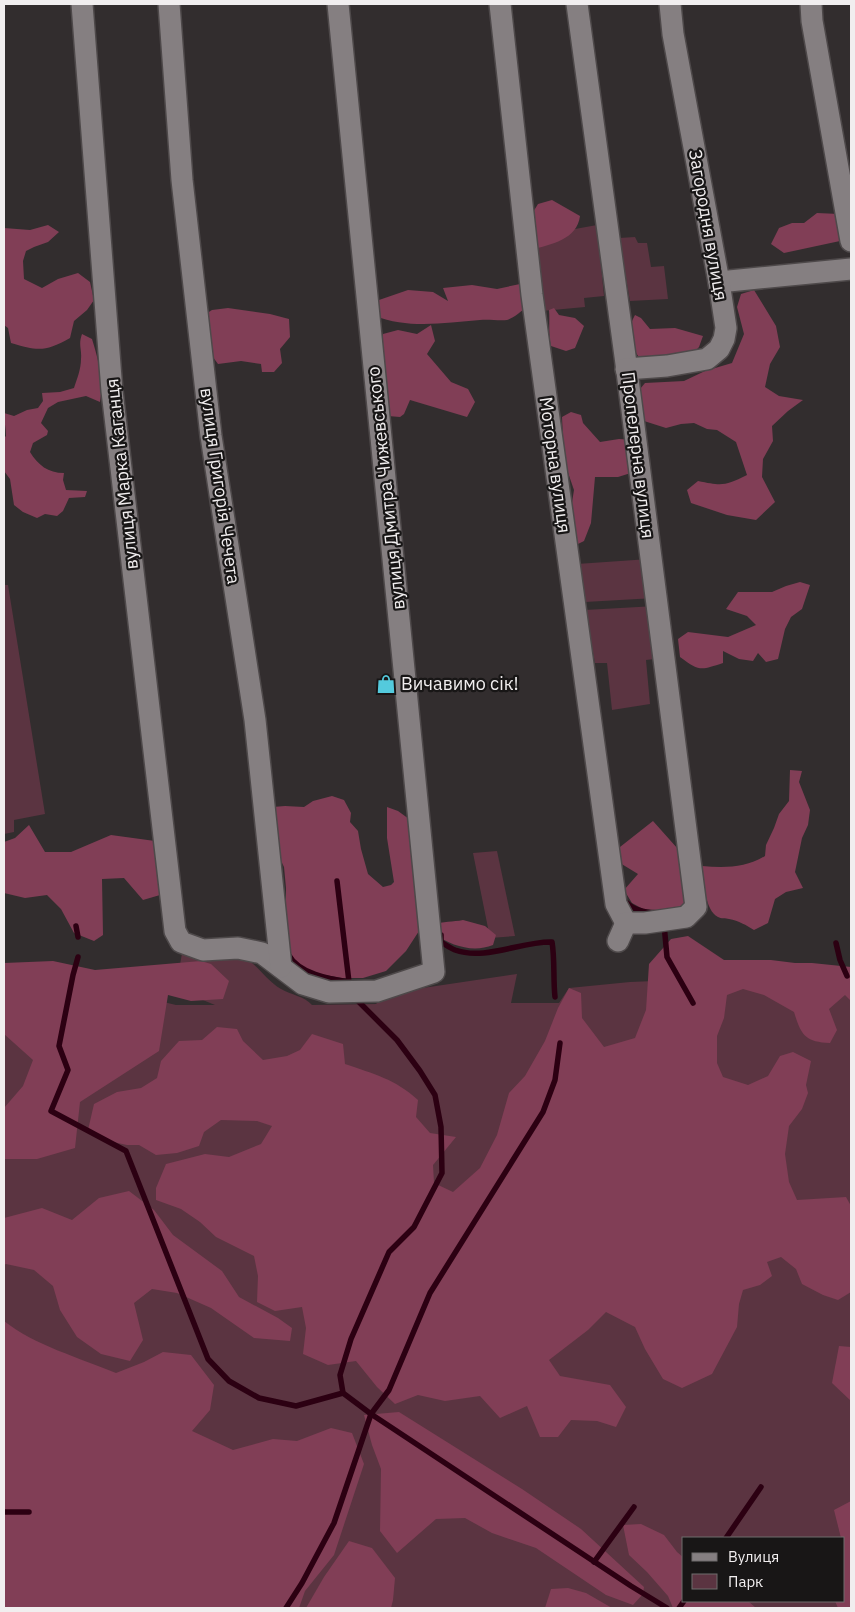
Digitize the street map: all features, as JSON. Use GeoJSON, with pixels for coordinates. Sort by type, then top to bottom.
{"type":"FeatureCollection","features":[{"type":"Feature","properties":{"kind":"street","name":"вулиця Марка Каганця"},"geometry":{"type":"LineString","coordinates":[[82,4],[112,391],[175,931],[181,942],[203,950],[238,948],[262,953],[281,967]]}},
{"type":"Feature","properties":{"kind":"street","name":"вулиця Григорія Чечета"},"geometry":{"type":"LineString","coordinates":[[169,4],[182,180],[205,388],[254,720],[281,967]]}},
{"type":"Feature","properties":{"kind":"street","name":"вулиця Дмитра Чижевського"},"geometry":{"type":"LineString","coordinates":[[281,967],[304,984],[329,992],[377,991],[434,972],[338,4]]}},
{"type":"Feature","properties":{"kind":"street","name":"Моторна вулиця"},"geometry":{"type":"LineString","coordinates":[[500,4],[534,312],[616,904],[622,932],[663,920]]}},
{"type":"Feature","properties":{"kind":"street","name":"Пропелерна вулиця"},"geometry":{"type":"LineString","coordinates":[[577,4],[696,907],[686,918],[663,920]]}},
{"type":"Feature","properties":{"kind":"street","name":"Загородня вулиця"},"geometry":{"type":"LineString","coordinates":[[626,369],[667,366],[707,359],[719,349],[724,339],[726,328],[673,34],[670,4]]}},
{"type":"Feature","properties":{"kind":"street"},"geometry":{"type":"LineString","coordinates":[[811,4],[812,21],[851,241]]}},
{"type":"Feature","properties":{"kind":"street"},"geometry":{"type":"LineString","coordinates":[[719,282],[851,269]]}},
{"type":"Feature","properties":{"kind":"green space"},"geometry":{"type":"Polygon","coordinates":[[[597,225],[604,296],[584,298],[585,307],[542,311],[531,237],[597,225]]]}},
{"type":"Feature","properties":{"kind":"green space"},"geometry":{"type":"Polygon","coordinates":[[[635,237],[638,243],[647,243],[651,267],[664,266],[668,299],[630,301],[619,238],[635,237]]]}},
{"type":"Feature","properties":{"kind":"green space"},"geometry":{"type":"Polygon","coordinates":[[[649,559],[655,598],[585,602],[577,564],[649,559]]]}},
{"type":"Feature","properties":{"kind":"green space"},"geometry":{"type":"Polygon","coordinates":[[[4,585],[8,585],[45,814],[14,820],[14,832],[4,834],[4,585]]]}},
{"type":"Feature","properties":{"kind":"green space"},"geometry":{"type":"Polygon","coordinates":[[[656,606],[663,658],[646,660],[650,704],[612,710],[607,663],[595,663],[585,610],[656,606]]]}},
{"type":"Feature","properties":{"kind":"green space"},"geometry":{"type":"Polygon","coordinates":[[[497,851],[515,936],[490,938],[473,853],[497,851]]]}},
{"type":"Feature","properties":{"kind":"green space"},"geometry":{"type":"Polygon","coordinates":[[[182,953],[245,959],[277,986],[312,1005],[377,1004],[369,996],[517,974],[511,1003],[559,1003],[569,988],[630,982],[851,973],[851,1608],[4,1608],[4,1006],[139,996],[176,1005],[215,1005],[198,998],[180,965],[182,953]]]}},
{"type":"Feature","properties":{"kind":"shaded area"},"geometry":{"type":"Polygon","coordinates":[[[552,200],[580,216],[578,224],[574,231],[562,240],[531,250],[530,217],[538,204],[552,200]]]}},
{"type":"Feature","properties":{"kind":"shaded area"},"geometry":{"type":"Polygon","coordinates":[[[817,213],[839,214],[840,241],[784,253],[771,244],[779,228],[792,223],[804,223],[817,213]]]}},
{"type":"Feature","properties":{"kind":"shaded area"},"geometry":{"type":"Polygon","coordinates":[[[48,225],[59,232],[48,242],[26,251],[23,261],[24,279],[42,288],[58,279],[78,273],[90,282],[94,300],[87,310],[74,321],[70,338],[54,346],[35,349],[11,343],[8,328],[4,325],[4,228],[30,230],[48,225]]]}},
{"type":"Feature","properties":{"kind":"shaded area"},"geometry":{"type":"Polygon","coordinates":[[[520,284],[527,289],[527,307],[507,320],[413,324],[400,323],[375,316],[379,300],[408,290],[433,292],[448,301],[443,288],[472,285],[497,289],[520,284]]]}},
{"type":"Feature","properties":{"kind":"shaded area"},"geometry":{"type":"Polygon","coordinates":[[[754,290],[776,326],[780,347],[770,364],[765,387],[779,396],[803,400],[772,426],[773,441],[763,459],[762,477],[775,502],[756,520],[727,515],[691,503],[687,490],[698,481],[723,484],[747,475],[736,442],[717,430],[707,429],[694,423],[666,428],[644,421],[635,395],[645,383],[684,381],[705,371],[732,363],[744,334],[737,307],[741,294],[754,290]]]}},
{"type":"Feature","properties":{"kind":"shaded area"},"geometry":{"type":"Polygon","coordinates":[[[228,308],[270,314],[289,319],[290,337],[280,349],[282,363],[274,372],[262,372],[261,364],[241,361],[218,364],[207,349],[201,317],[212,310],[228,308]]]}},
{"type":"Feature","properties":{"kind":"shaded area"},"geometry":{"type":"Polygon","coordinates":[[[554,308],[559,315],[575,318],[584,326],[575,348],[566,351],[551,346],[549,310],[554,308]]]}},
{"type":"Feature","properties":{"kind":"shaded area"},"geometry":{"type":"Polygon","coordinates":[[[635,315],[641,318],[650,329],[675,328],[703,336],[699,347],[688,359],[648,370],[635,350],[630,338],[631,323],[635,315]]]}},
{"type":"Feature","properties":{"kind":"shaded area"},"geometry":{"type":"Polygon","coordinates":[[[431,325],[435,341],[427,354],[451,382],[468,389],[475,402],[467,417],[410,400],[404,414],[400,417],[388,416],[381,358],[383,334],[398,330],[417,334],[431,325]]]}},
{"type":"Feature","properties":{"kind":"shaded area"},"geometry":{"type":"Polygon","coordinates":[[[82,334],[92,339],[96,354],[101,378],[100,402],[86,396],[58,402],[48,408],[41,423],[48,431],[47,435],[33,443],[30,452],[36,461],[48,470],[64,473],[63,480],[66,490],[87,491],[85,497],[69,498],[63,511],[57,516],[45,514],[37,518],[23,512],[14,505],[10,479],[4,471],[4,438],[6,436],[4,413],[14,416],[27,410],[38,408],[43,401],[42,393],[60,392],[74,388],[79,374],[82,334]]]}},
{"type":"Feature","properties":{"kind":"shaded area"},"geometry":{"type":"Polygon","coordinates":[[[571,412],[581,415],[583,423],[600,442],[619,439],[635,440],[634,472],[618,477],[595,477],[591,523],[584,541],[574,546],[568,527],[574,490],[564,461],[562,417],[571,412]]]}},
{"type":"Feature","properties":{"kind":"shaded area"},"geometry":{"type":"Polygon","coordinates":[[[800,582],[810,585],[802,609],[791,617],[785,629],[778,659],[766,662],[758,653],[753,661],[739,659],[723,651],[723,663],[701,668],[692,665],[680,657],[678,639],[688,632],[728,637],[756,625],[747,616],[726,609],[738,592],[772,592],[800,582]]]}},
{"type":"Feature","properties":{"kind":"shaded area"},"geometry":{"type":"Polygon","coordinates":[[[790,770],[802,771],[799,782],[810,810],[808,825],[802,838],[795,872],[803,888],[786,892],[775,899],[768,923],[754,930],[739,922],[719,918],[714,914],[707,902],[702,866],[743,865],[765,856],[766,845],[779,814],[789,801],[790,770]]]}},
{"type":"Feature","properties":{"kind":"shaded area"},"geometry":{"type":"Polygon","coordinates":[[[332,796],[344,800],[351,813],[350,822],[358,831],[368,874],[383,887],[394,882],[387,838],[387,807],[398,811],[409,819],[421,912],[419,931],[406,951],[386,971],[363,978],[342,978],[319,974],[299,967],[289,954],[286,933],[284,867],[271,840],[273,807],[304,807],[313,801],[332,796]]]}},
{"type":"Feature","properties":{"kind":"shaded area"},"geometry":{"type":"Polygon","coordinates":[[[653,821],[694,867],[683,912],[643,909],[632,903],[624,890],[638,874],[620,863],[620,847],[653,821]]]}},
{"type":"Feature","properties":{"kind":"shaded area"},"geometry":{"type":"Polygon","coordinates":[[[29,825],[45,852],[71,852],[111,835],[155,841],[160,895],[143,900],[124,878],[102,879],[103,935],[94,941],[74,933],[61,909],[47,895],[25,898],[4,893],[4,842],[15,838],[29,825]]]}},
{"type":"Feature","properties":{"kind":"shaded area"},"geometry":{"type":"Polygon","coordinates":[[[463,920],[485,926],[496,935],[493,945],[478,948],[463,947],[448,942],[434,934],[433,925],[463,920]]]}},
{"type":"Feature","properties":{"kind":"shaded area"},"geometry":{"type":"Polygon","coordinates":[[[688,936],[724,960],[771,960],[851,967],[851,1001],[845,995],[829,1009],[837,1030],[830,1043],[809,1039],[802,1032],[794,1012],[764,995],[743,989],[727,995],[724,1018],[717,1036],[717,1063],[723,1077],[748,1085],[768,1076],[780,1056],[793,1052],[811,1061],[806,1085],[808,1093],[802,1109],[789,1126],[785,1154],[789,1182],[797,1200],[846,1197],[851,1206],[851,1292],[838,1300],[823,1295],[802,1284],[796,1269],[781,1257],[767,1262],[772,1276],[760,1285],[743,1290],[739,1304],[737,1327],[712,1374],[682,1388],[663,1379],[645,1349],[635,1327],[606,1312],[588,1330],[549,1360],[560,1376],[610,1385],[626,1407],[616,1427],[597,1421],[571,1420],[558,1437],[540,1437],[527,1406],[500,1418],[480,1396],[445,1401],[418,1395],[395,1404],[377,1387],[356,1361],[328,1365],[303,1354],[306,1328],[302,1307],[275,1311],[257,1302],[258,1276],[254,1256],[216,1237],[200,1222],[181,1209],[156,1200],[156,1188],[166,1164],[205,1154],[229,1157],[261,1144],[272,1126],[257,1121],[221,1120],[204,1132],[199,1146],[177,1153],[156,1155],[139,1145],[127,1145],[99,1139],[88,1130],[94,1104],[117,1092],[141,1088],[157,1078],[161,1061],[179,1041],[202,1040],[217,1027],[237,1029],[243,1041],[263,1060],[287,1056],[300,1050],[312,1034],[343,1044],[345,1064],[392,1082],[418,1100],[416,1117],[430,1133],[456,1137],[433,1165],[434,1183],[453,1192],[480,1168],[497,1135],[509,1093],[525,1076],[545,1041],[558,1008],[569,988],[581,993],[582,1018],[604,1047],[635,1038],[646,1010],[649,964],[671,939],[688,936]]]}},
{"type":"Feature","properties":{"kind":"shaded area"},"geometry":{"type":"Polygon","coordinates":[[[53,961],[95,970],[201,961],[211,964],[229,981],[223,999],[191,1001],[168,995],[159,1051],[80,1102],[75,1148],[37,1159],[4,1159],[4,1108],[23,1086],[33,1060],[4,1034],[4,963],[53,961]]]}},
{"type":"Feature","properties":{"kind":"shaded area"},"geometry":{"type":"Polygon","coordinates":[[[129,1191],[154,1210],[173,1235],[222,1271],[239,1297],[278,1318],[292,1328],[290,1341],[254,1338],[211,1308],[177,1293],[152,1289],[134,1303],[143,1340],[130,1361],[101,1354],[77,1337],[60,1310],[53,1286],[34,1270],[4,1265],[4,1218],[42,1208],[72,1220],[99,1198],[129,1191]]]}},
{"type":"Feature","properties":{"kind":"shaded area"},"geometry":{"type":"Polygon","coordinates":[[[4,1321],[16,1330],[43,1344],[116,1373],[163,1352],[191,1355],[214,1385],[210,1410],[192,1431],[233,1450],[273,1439],[297,1441],[331,1428],[352,1433],[364,1464],[334,1555],[305,1591],[299,1608],[4,1608],[4,1321]]]}},
{"type":"Feature","properties":{"kind":"shaded area"},"geometry":{"type":"Polygon","coordinates":[[[839,1346],[851,1347],[851,1401],[832,1383],[839,1346]]]}},
{"type":"Feature","properties":{"kind":"shaded area"},"geometry":{"type":"Polygon","coordinates":[[[399,1412],[522,1489],[581,1529],[644,1587],[643,1594],[633,1605],[606,1595],[536,1548],[492,1533],[465,1518],[436,1519],[397,1553],[380,1531],[381,1469],[364,1415],[399,1412]]]}},
{"type":"Feature","properties":{"kind":"shaded area"},"geometry":{"type":"Polygon","coordinates":[[[851,1501],[851,1608],[838,1608],[835,1602],[845,1602],[845,1537],[841,1537],[834,1510],[851,1501]]]}},
{"type":"Feature","properties":{"kind":"shaded area"},"geometry":{"type":"Polygon","coordinates":[[[641,1524],[664,1535],[682,1556],[682,1602],[749,1602],[756,1608],[673,1608],[668,1596],[629,1555],[623,1525],[641,1524]]]}},
{"type":"Feature","properties":{"kind":"shaded area"},"geometry":{"type":"Polygon","coordinates":[[[349,1541],[372,1548],[395,1578],[391,1608],[306,1608],[324,1577],[349,1541]]]}},
{"type":"Feature","properties":{"kind":"shaded area"},"geometry":{"type":"Polygon","coordinates":[[[568,1588],[586,1593],[612,1608],[545,1608],[551,1589],[568,1588]]]}},
{"type":"Feature","properties":{"kind":"waterway"},"geometry":{"type":"LineString","coordinates":[[337,881],[349,982]]}},
{"type":"Feature","properties":{"kind":"waterway"},"geometry":{"type":"LineString","coordinates":[[623,899],[636,909],[652,913]]}},
{"type":"Feature","properties":{"kind":"waterway"},"geometry":{"type":"LineString","coordinates":[[664,924],[667,957],[693,1003]]}},
{"type":"Feature","properties":{"kind":"waterway"},"geometry":{"type":"LineString","coordinates":[[76,926],[78,937]]}},
{"type":"Feature","properties":{"kind":"waterway"},"geometry":{"type":"LineString","coordinates":[[441,935],[441,942],[455,950],[467,953],[491,952],[528,944],[552,942],[555,997]]}},
{"type":"Feature","properties":{"kind":"waterway"},"geometry":{"type":"LineString","coordinates":[[836,943],[840,960],[847,976]]}},
{"type":"Feature","properties":{"kind":"waterway"},"geometry":{"type":"LineString","coordinates":[[288,954],[293,961],[307,971],[349,982],[349,984]]}},
{"type":"Feature","properties":{"kind":"waterway"},"geometry":{"type":"LineString","coordinates":[[78,957],[59,1046],[68,1070],[51,1111],[126,1151],[208,1359],[229,1381],[259,1398],[296,1406],[343,1393]]}},
{"type":"Feature","properties":{"kind":"waterway"},"geometry":{"type":"LineString","coordinates":[[354,997],[397,1040],[435,1095],[441,1127],[442,1173],[414,1227],[389,1252],[351,1339],[340,1375],[343,1393],[371,1414],[667,1608]]}},
{"type":"Feature","properties":{"kind":"waterway"},"geometry":{"type":"LineString","coordinates":[[286,1608],[302,1583],[334,1523],[371,1414],[389,1390],[430,1293],[543,1112],[555,1080],[560,1043]]}},
{"type":"Feature","properties":{"kind":"waterway"},"geometry":{"type":"LineString","coordinates":[[727,1537],[761,1487]]}},
{"type":"Feature","properties":{"kind":"waterway"},"geometry":{"type":"LineString","coordinates":[[594,1562],[634,1507]]}},
{"type":"Feature","properties":{"kind":"waterway"},"geometry":{"type":"LineString","coordinates":[[4,1512],[29,1512]]}},
{"type":"Feature","properties":{"kind":"waterway"},"geometry":{"type":"LineString","coordinates":[[679,1608],[683,1602]]}},
{"type":"Feature","properties":{"kind":"place","name":"Вичавимо сік!"},"geometry":{"type":"Point","coordinates":[386,684]}}]}
